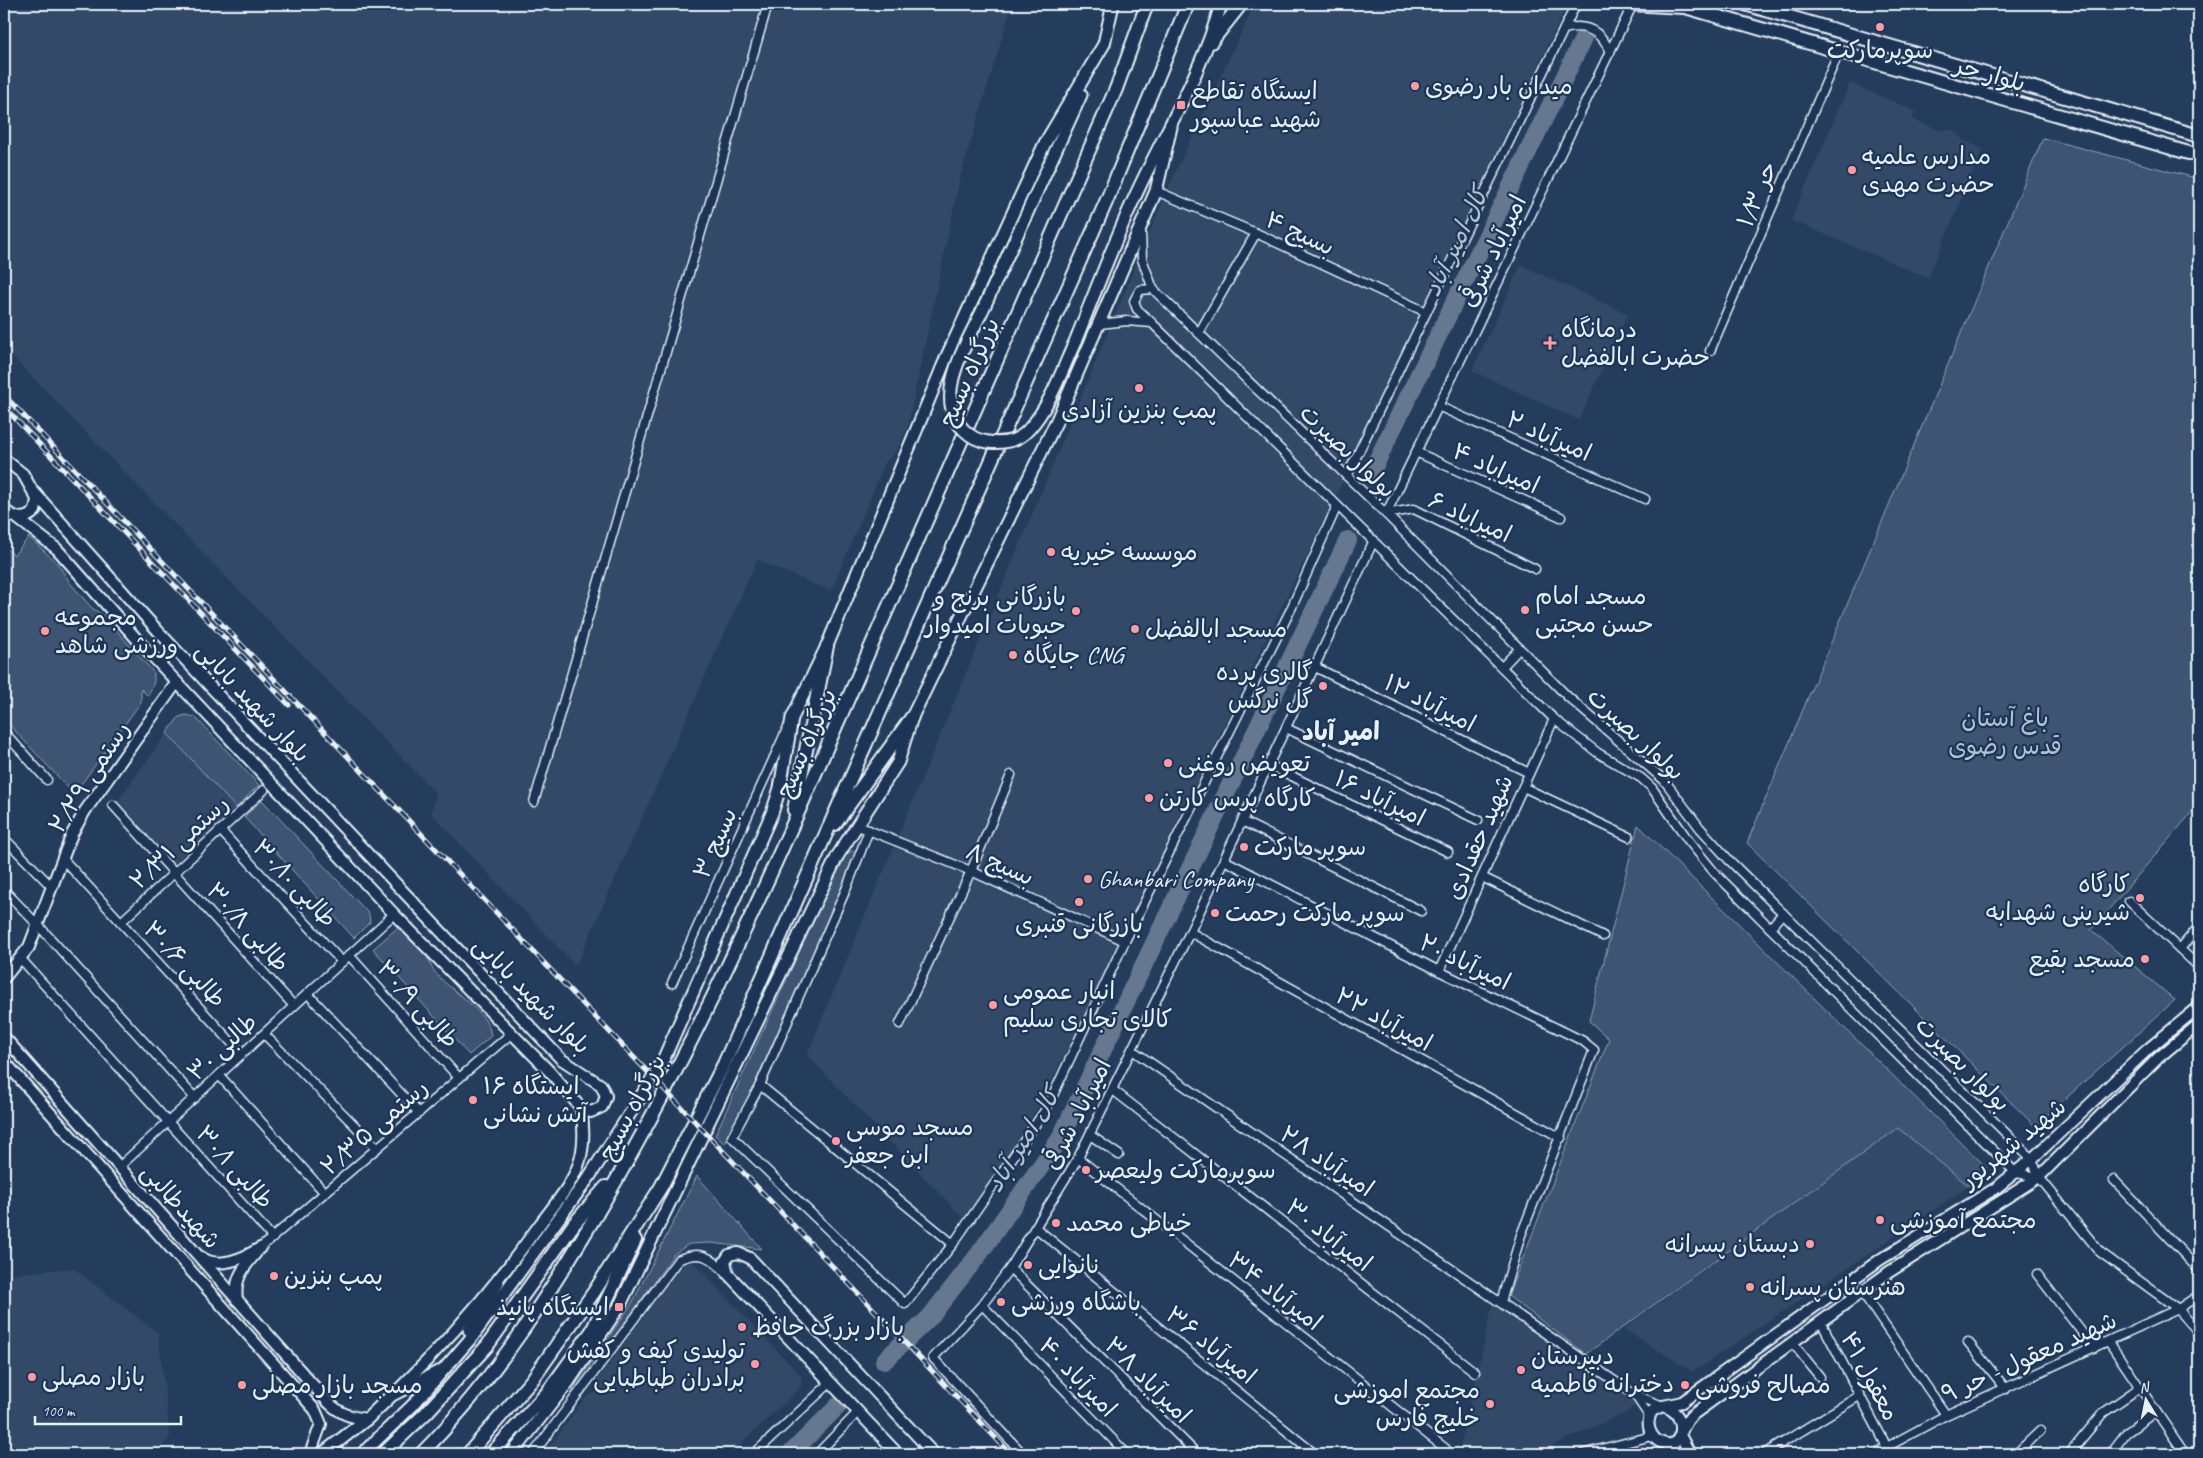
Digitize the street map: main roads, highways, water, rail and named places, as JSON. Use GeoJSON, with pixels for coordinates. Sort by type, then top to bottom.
{"type":"FeatureCollection","features":[{"type":"Feature","properties":{"kind":"main road"},"geometry":{"type":"LineString","coordinates":[[362,1454],[413,1405],[472,1337],[589,1177],[664,1058],[772,813],[780,788],[792,718],[827,646],[947,356],[1045,143],[1104,44],[1113,4]]}},
{"type":"Feature","properties":{"kind":"main road"},"geometry":{"type":"LineString","coordinates":[[1119,4],[1104,44],[952,378],[949,394],[951,410],[958,424],[970,435],[984,442],[1000,443],[1017,439],[1028,431],[1038,419],[1075,342],[1133,200],[1172,126],[1211,42],[1222,4]]}},
{"type":"Feature","properties":{"kind":"main road","name":"بزرگراه بسیج"},"geometry":{"type":"LineString","coordinates":[[421,1454],[444,1431],[508,1350],[564,1271],[625,1167],[688,1048],[789,834],[1112,98],[1147,4]]}},
{"type":"Feature","properties":{"kind":"main road"},"geometry":{"type":"LineString","coordinates":[[491,1454],[547,1393],[592,1331],[660,1187],[724,1064],[1106,202],[1188,4]]}},
{"type":"Feature","properties":{"kind":"main road"},"geometry":{"type":"LineString","coordinates":[[1211,42],[1241,4]]}},
{"type":"Feature","properties":{"kind":"main road","name":"بلوار حر"},"geometry":{"type":"LineString","coordinates":[[1632,4],[1679,5],[2199,156]]}},
{"type":"Feature","properties":{"kind":"main road","name":"بلوار حر"},"geometry":{"type":"LineString","coordinates":[[1745,4],[2193,134]]}},
{"type":"Feature","properties":{"kind":"main road"},"geometry":{"type":"LineString","coordinates":[[512,1454],[569,1381],[619,1306],[838,855],[898,762],[912,717],[1057,420],[1141,227],[1156,191],[1172,126]]}},
{"type":"Feature","properties":{"kind":"main road"},"geometry":{"type":"LineString","coordinates":[[2182,152],[2193,134]]}},
{"type":"Feature","properties":{"kind":"main road"},"geometry":{"type":"LineString","coordinates":[[789,834],[827,646]]}},
{"type":"Feature","properties":{"kind":"main road"},"geometry":{"type":"LineString","coordinates":[[820,844],[912,717]]}},
{"type":"Feature","properties":{"kind":"main road"},"geometry":{"type":"LineString","coordinates":[[383,1454],[426,1413],[487,1346],[574,1224],[625,1167]]}},
{"type":"Feature","properties":{"kind":"main road"},"geometry":{"type":"LineString","coordinates":[[468,1454],[532,1380],[594,1292],[660,1187]]}},
{"type":"Feature","properties":{"kind":"main road"},"geometry":{"type":"LineString","coordinates":[[322,1454],[367,1419],[392,1395],[445,1369],[498,1282]]}},
{"type":"Feature","properties":{"kind":"waterway","name":"کال امیر آباد"},"geometry":{"type":"LineString","coordinates":[[1372,471],[1585,35]]}},
{"type":"Feature","properties":{"kind":"waterway","name":"کال امیر آباد"},"geometry":{"type":"LineString","coordinates":[[884,1361],[930,1317],[979,1254],[1060,1139],[1348,540]]}},
{"type":"Feature","properties":{"kind":"waterway"},"geometry":{"type":"LineString","coordinates":[[790,1454],[839,1405]]}},
{"type":"Feature","properties":{"kind":"railway"},"geometry":{"type":"LineString","coordinates":[[4,395],[1011,1454]]}},
{"type":"Feature","properties":{"kind":"railway"},"geometry":{"type":"LineString","coordinates":[[4,407],[289,705]]}},
{"type":"Feature","properties":{"kind":"place","name":"سوپرمارکت"},"geometry":{"type":"Point","coordinates":[1880,27]}},
{"type":"Feature","properties":{"kind":"place","name":"میدان بار رضوی"},"geometry":{"type":"Point","coordinates":[1415,86]}},
{"type":"Feature","properties":{"kind":"place","name":"ایستگاه تقاطع شهید عباسپور"},"geometry":{"type":"Point","coordinates":[1181,105]}},
{"type":"Feature","properties":{"kind":"place","name":"مدارس علمیه حضرت مهدی"},"geometry":{"type":"Point","coordinates":[1852,170]}},
{"type":"Feature","properties":{"kind":"place","name":"درمانگاه حضرت ابالفضل"},"geometry":{"type":"Point","coordinates":[1550,343]}},
{"type":"Feature","properties":{"kind":"place","name":"پمپ بنزین آزادی"},"geometry":{"type":"Point","coordinates":[1139,388]}},
{"type":"Feature","properties":{"kind":"place","name":"موسسه خیریه"},"geometry":{"type":"Point","coordinates":[1051,552]}},
{"type":"Feature","properties":{"kind":"place","name":"مسجد امام حسن مجتبی"},"geometry":{"type":"Point","coordinates":[1525,610]}},
{"type":"Feature","properties":{"kind":"place","name":"بازرگانی برنج و حبوبات امیدوار"},"geometry":{"type":"Point","coordinates":[1076,611]}},
{"type":"Feature","properties":{"kind":"place","name":"مسجد ابالفضل"},"geometry":{"type":"Point","coordinates":[1135,629]}},
{"type":"Feature","properties":{"kind":"place","name":"مجموعه ورزشی شاهد"},"geometry":{"type":"Point","coordinates":[45,631]}},
{"type":"Feature","properties":{"kind":"place","name":"جایگاه CNG"},"geometry":{"type":"Point","coordinates":[1013,655]}},
{"type":"Feature","properties":{"kind":"place","name":"گالری پرده گل نرگس"},"geometry":{"type":"Point","coordinates":[1323,686]}},
{"type":"Feature","properties":{"kind":"place","name":"تعویض روغنی"},"geometry":{"type":"Point","coordinates":[1168,763]}},
{"type":"Feature","properties":{"kind":"place","name":"کارگاه پرس کارتن"},"geometry":{"type":"Point","coordinates":[1149,798]}},
{"type":"Feature","properties":{"kind":"place","name":"سوپر مارکت"},"geometry":{"type":"Point","coordinates":[1244,847]}},
{"type":"Feature","properties":{"kind":"place","name":"Ghanbari Company"},"geometry":{"type":"Point","coordinates":[1088,879]}},
{"type":"Feature","properties":{"kind":"place","name":"کارگاه شیرینی شهدابه"},"geometry":{"type":"Point","coordinates":[2140,898]}},
{"type":"Feature","properties":{"kind":"place","name":"بازرگانی قنبری"},"geometry":{"type":"Point","coordinates":[1079,902]}},
{"type":"Feature","properties":{"kind":"place","name":"سوپر مارکت رحمت"},"geometry":{"type":"Point","coordinates":[1215,913]}},
{"type":"Feature","properties":{"kind":"place","name":"مسجد بقیع"},"geometry":{"type":"Point","coordinates":[2145,959]}},
{"type":"Feature","properties":{"kind":"place","name":"انبار عمومی کالای تجاری سلیم"},"geometry":{"type":"Point","coordinates":[993,1005]}},
{"type":"Feature","properties":{"kind":"place","name":"ایستگاه ۱۶ آتش نشانی"},"geometry":{"type":"Point","coordinates":[473,1100]}},
{"type":"Feature","properties":{"kind":"place","name":"مسجد موسی ابن جعفر"},"geometry":{"type":"Point","coordinates":[836,1141]}},
{"type":"Feature","properties":{"kind":"place","name":"سوپرمارکت ولیعصر"},"geometry":{"type":"Point","coordinates":[1086,1170]}},
{"type":"Feature","properties":{"kind":"place","name":"مجتمع آموزشی"},"geometry":{"type":"Point","coordinates":[1880,1220]}},
{"type":"Feature","properties":{"kind":"place","name":"خیاطی محمد"},"geometry":{"type":"Point","coordinates":[1056,1223]}},
{"type":"Feature","properties":{"kind":"place","name":"دبستان پسرانه"},"geometry":{"type":"Point","coordinates":[1810,1244]}},
{"type":"Feature","properties":{"kind":"place","name":"نانوایی"},"geometry":{"type":"Point","coordinates":[1028,1265]}},
{"type":"Feature","properties":{"kind":"place","name":"پمپ بنزین"},"geometry":{"type":"Point","coordinates":[274,1276]}},
{"type":"Feature","properties":{"kind":"place","name":"هنرستان پسرانه"},"geometry":{"type":"Point","coordinates":[1750,1287]}},
{"type":"Feature","properties":{"kind":"place","name":"باشگاه ورزشی"},"geometry":{"type":"Point","coordinates":[1001,1302]}},
{"type":"Feature","properties":{"kind":"place","name":"ایستگاه پانیذ"},"geometry":{"type":"Point","coordinates":[619,1307]}},
{"type":"Feature","properties":{"kind":"place","name":"بازار بزرگ حافظ"},"geometry":{"type":"Point","coordinates":[742,1327]}},
{"type":"Feature","properties":{"kind":"place","name":"تولیدی کیف و کفش برادران طباطبایی"},"geometry":{"type":"Point","coordinates":[755,1364]}},
{"type":"Feature","properties":{"kind":"place","name":"دبیرستان دخترانه فاطمیه"},"geometry":{"type":"Point","coordinates":[1521,1370]}},
{"type":"Feature","properties":{"kind":"place","name":"بازار مصلى"},"geometry":{"type":"Point","coordinates":[32,1377]}},
{"type":"Feature","properties":{"kind":"place","name":"مسجد بازار مصلی"},"geometry":{"type":"Point","coordinates":[242,1385]}},
{"type":"Feature","properties":{"kind":"place","name":"مصالح فروشی"},"geometry":{"type":"Point","coordinates":[1685,1385]}},
{"type":"Feature","properties":{"kind":"place","name":"مجتمع اموزشی خلیج فارس"},"geometry":{"type":"Point","coordinates":[1490,1404]}},
{"type":"Feature","properties":{"kind":"district","name":"امیر آباد"},"geometry":{"type":"Point","coordinates":[1341,732]}},
{"type":"Feature","properties":{"kind":"park label","name":"باغ آستان قدس رضوی"},"geometry":{"type":"Point","coordinates":[2005,732]}}]}
